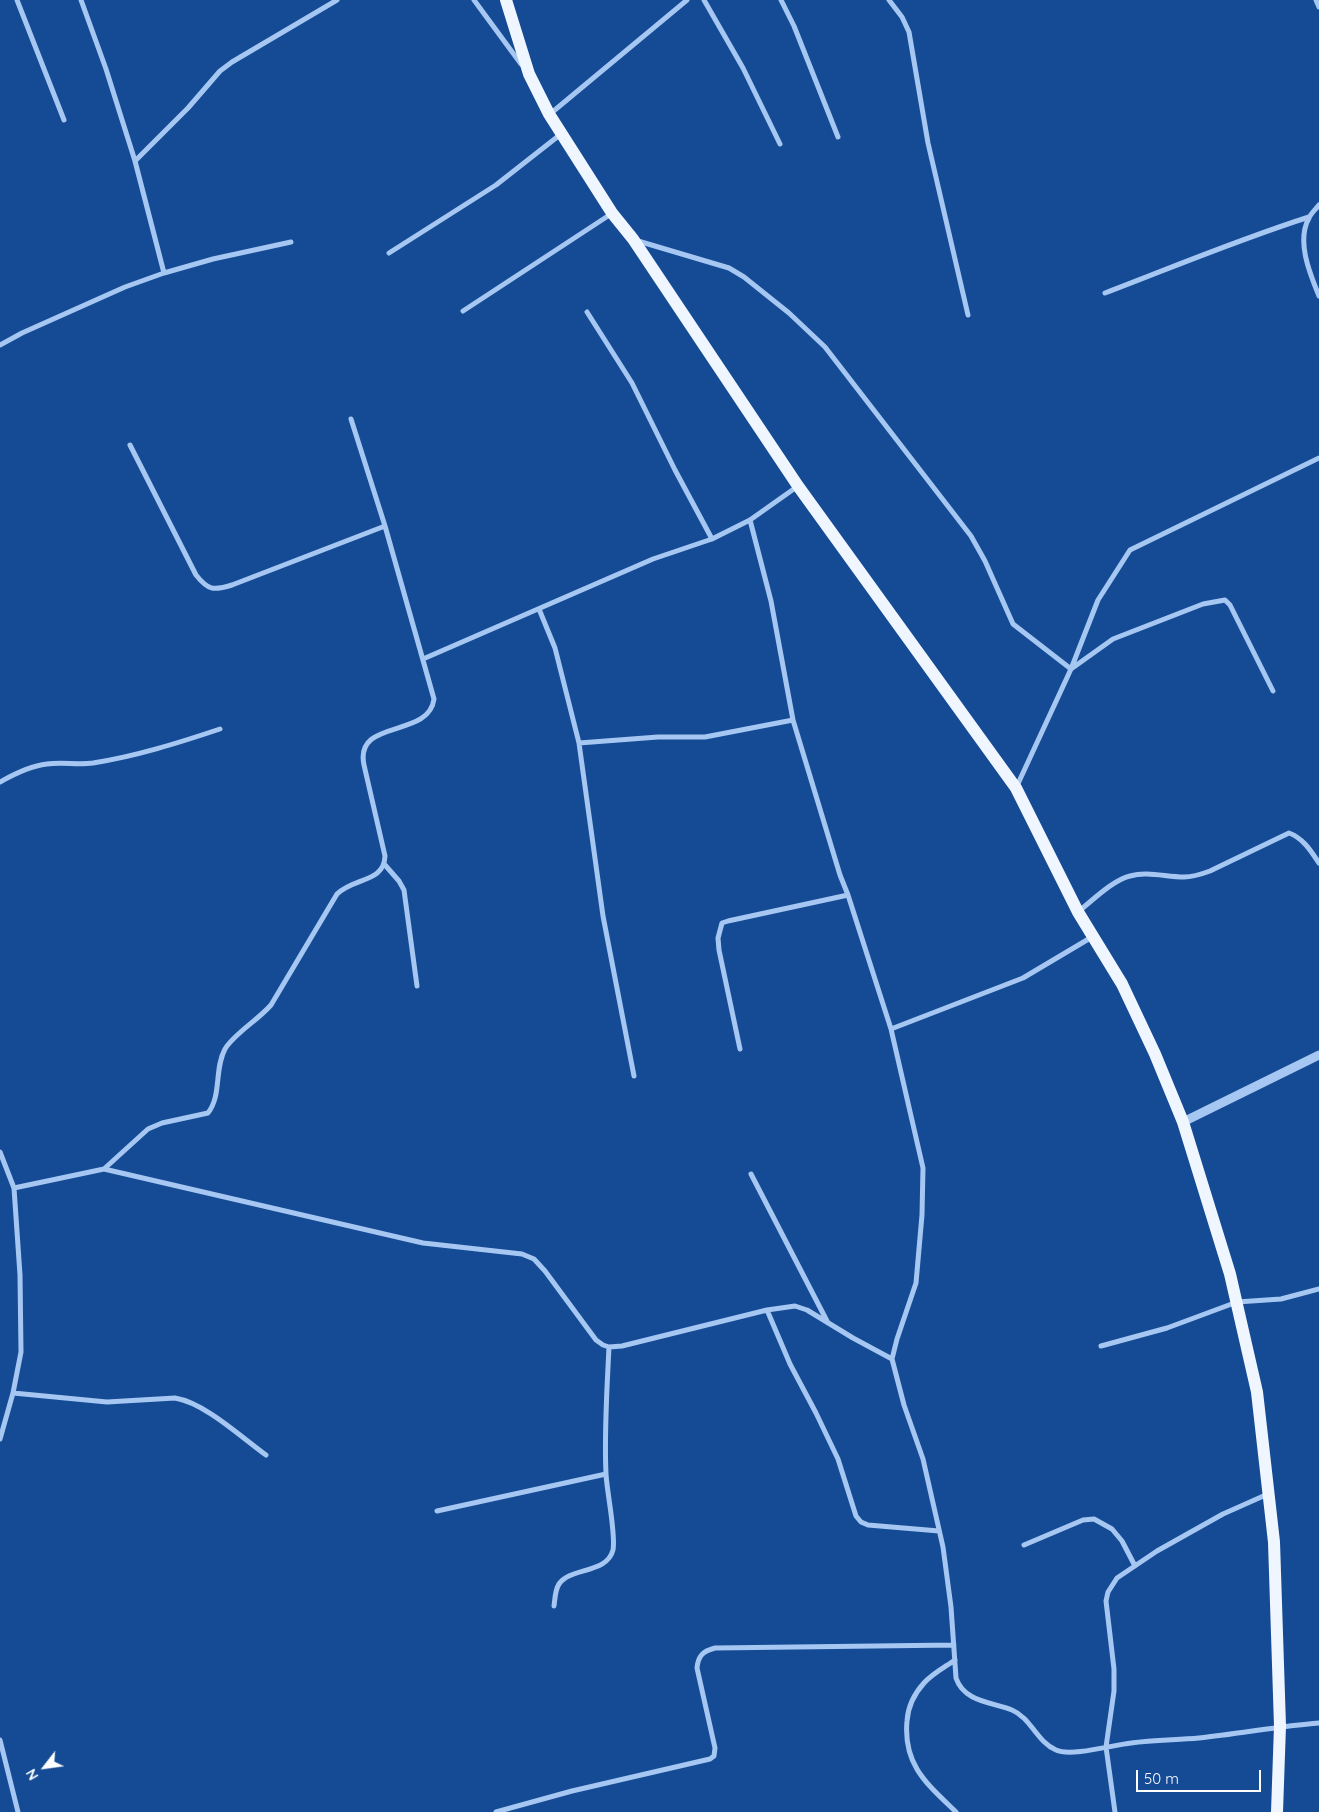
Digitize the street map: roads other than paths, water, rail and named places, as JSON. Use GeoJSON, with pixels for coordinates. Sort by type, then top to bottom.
{"type":"FeatureCollection","features":[{"type":"Feature","properties":{"kind":"main road"},"geometry":{"type":"LineString","coordinates":[[506,0],[529,74],[561,134],[612,213],[633,239],[798,486],[1016,788],[1078,912],[1122,984],[1155,1054],[1183,1122],[1230,1274],[1258,1392],[1274,1542],[1280,1726],[1277,1812]]}},
{"type":"Feature","properties":{"kind":"street"},"geometry":{"type":"LineString","coordinates":[[17,0],[64,120]]}},
{"type":"Feature","properties":{"kind":"street"},"geometry":{"type":"LineString","coordinates":[[80,0],[106,69],[135,161],[164,273]]}},
{"type":"Feature","properties":{"kind":"street"},"geometry":{"type":"LineString","coordinates":[[135,161],[188,108],[220,71],[337,0]]}},
{"type":"Feature","properties":{"kind":"street"},"geometry":{"type":"LineString","coordinates":[[474,0],[529,74]]}},
{"type":"Feature","properties":{"kind":"street"},"geometry":{"type":"LineString","coordinates":[[549,114],[687,0]]}},
{"type":"Feature","properties":{"kind":"street"},"geometry":{"type":"LineString","coordinates":[[704,0],[743,68],[780,144]]}},
{"type":"Feature","properties":{"kind":"street"},"geometry":{"type":"LineString","coordinates":[[781,0],[794,26],[838,137]]}},
{"type":"Feature","properties":{"kind":"street"},"geometry":{"type":"LineString","coordinates":[[889,0],[902,17],[908,32],[928,143],[968,315]]}},
{"type":"Feature","properties":{"kind":"street"},"geometry":{"type":"LineString","coordinates":[[1316,0],[1319,8]]}},
{"type":"Feature","properties":{"kind":"street"},"geometry":{"type":"LineString","coordinates":[[388,253],[496,185],[561,134]]}},
{"type":"Feature","properties":{"kind":"street"},"geometry":{"type":"LineString","coordinates":[[1319,205],[1309,218],[1305,227],[1304,237],[1311,275],[1319,296]]}},
{"type":"Feature","properties":{"kind":"street"},"geometry":{"type":"LineString","coordinates":[[463,311],[612,213]]}},
{"type":"Feature","properties":{"kind":"street"},"geometry":{"type":"LineString","coordinates":[[1105,293],[1252,236],[1309,218]]}},
{"type":"Feature","properties":{"kind":"street"},"geometry":{"type":"LineString","coordinates":[[633,239],[729,268],[744,277],[790,313],[825,347],[971,536],[985,561],[1013,624],[1071,669]]}},
{"type":"Feature","properties":{"kind":"street"},"geometry":{"type":"LineString","coordinates":[[0,345],[22,333],[125,287],[164,273],[213,259],[291,242]]}},
{"type":"Feature","properties":{"kind":"street"},"geometry":{"type":"LineString","coordinates":[[586,312],[632,383],[712,539]]}},
{"type":"Feature","properties":{"kind":"street"},"geometry":{"type":"LineString","coordinates":[[104,1169],[148,1129],[162,1123],[208,1113],[215,1105],[225,1049],[263,1015],[271,1005],[342,888],[381,872],[385,865],[385,856],[364,765],[363,751],[366,744],[374,736],[421,719],[433,708],[434,699],[385,526],[351,419]]}},
{"type":"Feature","properties":{"kind":"street"},"geometry":{"type":"LineString","coordinates":[[130,445],[196,575],[205,586],[213,589],[232,586],[385,526]]}},
{"type":"Feature","properties":{"kind":"street"},"geometry":{"type":"LineString","coordinates":[[1016,788],[1071,669],[1098,600],[1130,550],[1319,458]]}},
{"type":"Feature","properties":{"kind":"street"},"geometry":{"type":"LineString","coordinates":[[423,659],[653,559],[712,539],[750,520],[798,486]]}},
{"type":"Feature","properties":{"kind":"street"},"geometry":{"type":"LineString","coordinates":[[750,520],[771,601],[793,720],[840,875],[891,1029],[923,1168],[922,1215],[916,1283],[892,1359],[904,1405],[923,1459],[948,1575],[956,1678],[959,1687],[971,1698],[1022,1715],[1045,1742],[1055,1750],[1067,1753],[1132,1742],[1199,1738],[1280,1726],[1319,1723]]}},
{"type":"Feature","properties":{"kind":"street"},"geometry":{"type":"LineString","coordinates":[[1071,669],[1113,639],[1203,604],[1225,600],[1230,605],[1273,691]]}},
{"type":"Feature","properties":{"kind":"street"},"geometry":{"type":"LineString","coordinates":[[539,609],[555,648],[579,743],[603,916],[634,1076]]}},
{"type":"Feature","properties":{"kind":"street"},"geometry":{"type":"LineString","coordinates":[[579,743],[658,737],[705,737],[793,720]]}},
{"type":"Feature","properties":{"kind":"street"},"geometry":{"type":"LineString","coordinates":[[0,782],[27,769],[46,764],[90,763],[117,758],[166,748],[220,729]]}},
{"type":"Feature","properties":{"kind":"street"},"geometry":{"type":"LineString","coordinates":[[1078,912],[1114,884],[1128,876],[1151,874],[1184,877],[1199,875],[1210,872],[1289,833],[1303,842],[1319,863]]}},
{"type":"Feature","properties":{"kind":"street"},"geometry":{"type":"LineString","coordinates":[[385,865],[404,890],[418,986]]}},
{"type":"Feature","properties":{"kind":"street"},"geometry":{"type":"LineString","coordinates":[[740,1049],[719,950],[718,938],[722,924],[748,916],[848,895]]}},
{"type":"Feature","properties":{"kind":"street"},"geometry":{"type":"LineString","coordinates":[[891,1029],[1022,978],[1093,937]]}},
{"type":"Feature","properties":{"kind":"street"},"geometry":{"type":"LineString","coordinates":[[1183,1122],[1319,1055]]}},
{"type":"Feature","properties":{"kind":"street"},"geometry":{"type":"LineString","coordinates":[[0,1152],[14,1188],[20,1274],[21,1352],[13,1393],[0,1439]]}},
{"type":"Feature","properties":{"kind":"street"},"geometry":{"type":"LineString","coordinates":[[14,1188],[104,1169],[423,1243],[522,1254],[534,1259],[596,1340],[609,1347],[622,1346],[680,1333],[767,1310],[795,1306],[807,1310],[892,1359]]}},
{"type":"Feature","properties":{"kind":"street"},"geometry":{"type":"LineString","coordinates":[[751,1174],[829,1323]]}},
{"type":"Feature","properties":{"kind":"street"},"geometry":{"type":"LineString","coordinates":[[1101,1346],[1167,1328],[1237,1302],[1281,1299],[1319,1288]]}},
{"type":"Feature","properties":{"kind":"street"},"geometry":{"type":"LineString","coordinates":[[767,1310],[793,1371],[828,1436],[838,1459],[856,1516],[861,1522],[868,1525],[939,1531]]}},
{"type":"Feature","properties":{"kind":"street"},"geometry":{"type":"LineString","coordinates":[[554,1606],[557,1588],[564,1578],[596,1567],[606,1560],[612,1551],[613,1536],[606,1474],[609,1347]]}},
{"type":"Feature","properties":{"kind":"street"},"geometry":{"type":"LineString","coordinates":[[13,1393],[107,1402],[175,1398],[186,1400],[201,1407],[266,1455]]}},
{"type":"Feature","properties":{"kind":"street"},"geometry":{"type":"LineString","coordinates":[[436,1511],[606,1474]]}},
{"type":"Feature","properties":{"kind":"street"},"geometry":{"type":"LineString","coordinates":[[1115,1812],[1106,1747],[1114,1691],[1114,1668],[1106,1601],[1108,1592],[1117,1578],[1158,1551],[1223,1514],[1269,1494]]}},
{"type":"Feature","properties":{"kind":"street"},"geometry":{"type":"LineString","coordinates":[[1024,1545],[1083,1520],[1094,1519],[1112,1529],[1122,1541],[1135,1566]]}},
{"type":"Feature","properties":{"kind":"street"},"geometry":{"type":"LineString","coordinates":[[496,1812],[572,1791],[710,1759],[714,1756],[715,1748],[697,1668],[701,1655],[708,1650],[714,1648],[954,1645]]}},
{"type":"Feature","properties":{"kind":"street"},"geometry":{"type":"LineString","coordinates":[[955,1660],[925,1681],[912,1698],[907,1717],[906,1734],[909,1755],[920,1776],[956,1812]]}},
{"type":"Feature","properties":{"kind":"street"},"geometry":{"type":"LineString","coordinates":[[0,1740],[3,1760],[18,1812]]}}]}
